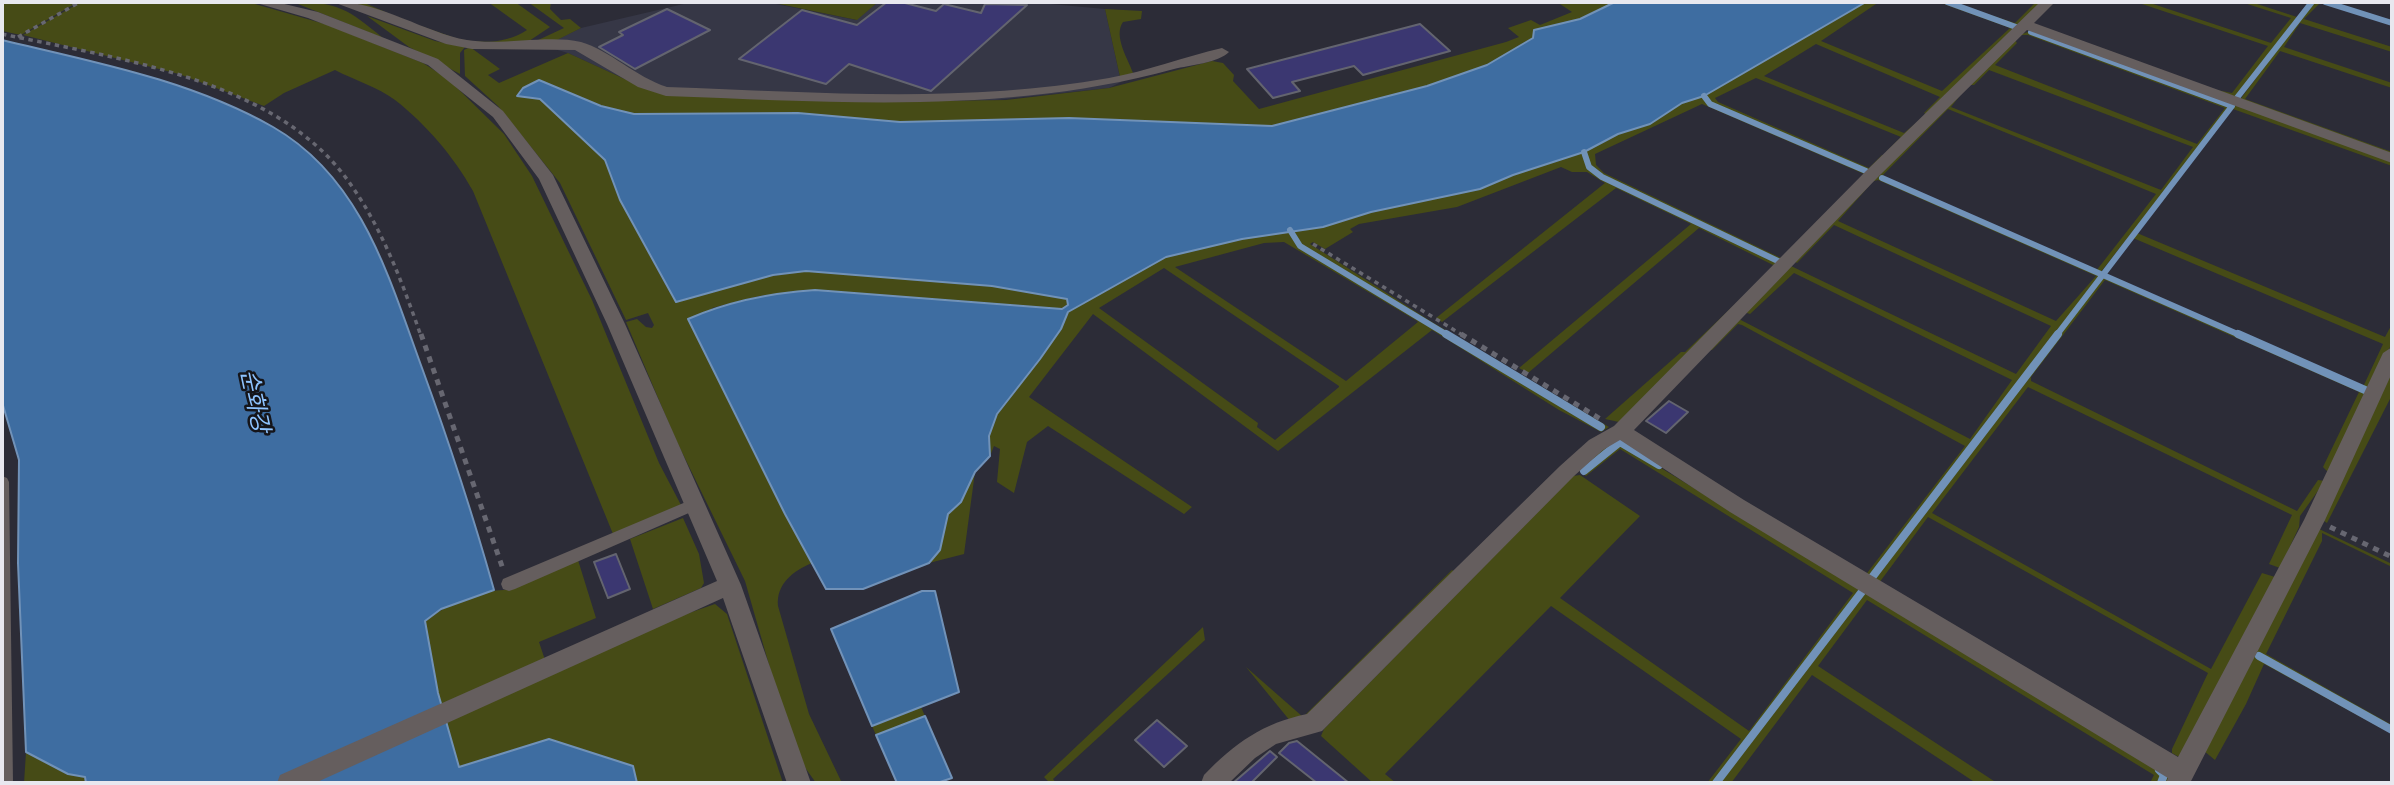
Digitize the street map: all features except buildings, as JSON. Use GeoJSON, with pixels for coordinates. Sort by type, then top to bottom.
{"type":"FeatureCollection","features":[{"type":"Feature","properties":{"kind":"street"},"geometry":{"type":"LineString","coordinates":[[260,2],[313,15]]}},
{"type":"Feature","properties":{"kind":"street"},"geometry":{"type":"LineString","coordinates":[[284,2],[433,62],[479,97],[512,130],[547,178],[616,324],[730,585],[801,777]]}},
{"type":"Feature","properties":{"kind":"street"},"geometry":{"type":"LineString","coordinates":[[339,2],[406,50]]}},
{"type":"Feature","properties":{"kind":"street"},"geometry":{"type":"LineString","coordinates":[[339,2],[446,40],[472,45],[578,46],[643,84],[666,91],[881,99],[968,98],[1110,82],[1222,52]]}},
{"type":"Feature","properties":{"kind":"street"},"geometry":{"type":"LineString","coordinates":[[1213,783],[1252,744],[1284,729],[1314,723],[1567,471],[1596,445],[1621,431],[1872,174],[2048,2]]}},
{"type":"Feature","properties":{"kind":"street"},"geometry":{"type":"LineString","coordinates":[[2024,24],[2392,158]]}},
{"type":"Feature","properties":{"kind":"street"},"geometry":{"type":"LineString","coordinates":[[1621,431],[1749,513],[2180,778],[2314,520],[2392,353]]}},
{"type":"Feature","properties":{"kind":"street"},"geometry":{"type":"LineString","coordinates":[[289,783],[730,585]]}},
{"type":"Feature","properties":{"kind":"lane"},"geometry":{"type":"LineString","coordinates":[[2,482],[4,783]]}},
{"type":"Feature","properties":{"kind":"lane"},"geometry":{"type":"LineString","coordinates":[[509,584],[694,505]]}},
{"type":"Feature","properties":{"kind":"path"},"geometry":{"type":"LineString","coordinates":[[18,37],[80,2]]}},
{"type":"Feature","properties":{"kind":"path"},"geometry":{"type":"LineString","coordinates":[[2,34],[134,64],[227,94],[292,127],[333,166],[370,215],[391,253],[509,584]]}},
{"type":"Feature","properties":{"kind":"path"},"geometry":{"type":"LineString","coordinates":[[1313,244],[1621,431]]}},
{"type":"Feature","properties":{"kind":"path"},"geometry":{"type":"LineString","coordinates":[[2314,520],[2392,557]]}},
{"type":"Feature","properties":{"kind":"shaded area"},"geometry":{"type":"Polygon","coordinates":[[[692,2],[766,2],[856,20],[878,2],[1029,2],[1105,9],[1121,82],[1109,88],[986,101],[642,87],[568,53],[544,46],[581,28],[692,2]]]}},
{"type":"Feature","properties":{"kind":"green space"},"geometry":{"type":"Polygon","coordinates":[[[2,2],[78,2],[21,35],[2,31],[2,2]]]}},
{"type":"Feature","properties":{"kind":"green space"},"geometry":{"type":"Polygon","coordinates":[[[81,2],[248,2],[328,25],[423,63],[448,79],[504,134],[532,176],[592,300],[659,463],[681,505],[613,534],[473,191],[438,142],[406,109],[381,91],[335,70],[284,93],[264,106],[179,74],[23,35],[81,2]]]}},
{"type":"Feature","properties":{"kind":"green space"},"geometry":{"type":"Polygon","coordinates":[[[293,2],[342,9],[383,38],[293,2]]]}},
{"type":"Feature","properties":{"kind":"green space"},"geometry":{"type":"Polygon","coordinates":[[[351,2],[362,2],[404,20],[351,2]]]}},
{"type":"Feature","properties":{"kind":"green space"},"geometry":{"type":"Polygon","coordinates":[[[488,2],[515,2],[550,27],[529,41],[536,41],[564,28],[528,2],[551,2],[550,9],[561,20],[570,19],[581,28],[549,44],[467,42],[454,37],[487,42],[508,39],[527,30],[488,2]]]}},
{"type":"Feature","properties":{"kind":"green space"},"geometry":{"type":"Polygon","coordinates":[[[878,2],[857,20],[779,4],[878,2]]]}},
{"type":"Feature","properties":{"kind":"green space"},"geometry":{"type":"Polygon","coordinates":[[[1557,2],[1615,2],[1580,19],[1535,30],[1533,38],[1487,65],[1427,86],[1272,126],[1069,118],[900,122],[798,113],[634,114],[601,106],[539,80],[518,96],[540,99],[605,160],[620,200],[669,291],[806,271],[992,286],[1067,299],[1068,305],[1062,309],[815,290],[760,296],[712,308],[785,514],[812,563],[787,579],[780,591],[778,606],[809,714],[842,783],[816,783],[794,752],[745,581],[675,438],[626,322],[637,319],[646,327],[652,328],[654,325],[648,313],[626,320],[560,183],[498,106],[465,76],[464,50],[470,47],[500,69],[488,75],[499,83],[568,53],[642,87],[938,101],[1006,100],[1109,88],[1212,61],[1223,63],[1234,75],[1233,81],[1259,109],[1506,42],[1519,37],[1508,28],[1531,20],[1540,25],[1572,12],[1557,2]]]}},
{"type":"Feature","properties":{"kind":"green space"},"geometry":{"type":"Polygon","coordinates":[[[1866,2],[1879,2],[1821,41],[1942,91],[2010,28],[1938,2],[2016,27],[1950,2],[2015,23],[2036,2],[2045,2],[1929,116],[1924,113],[1940,97],[1816,44],[1764,76],[1904,133],[1921,119],[1925,121],[1890,154],[1886,152],[1901,137],[1756,78],[1715,98],[1718,102],[1869,168],[1882,155],[1888,156],[1856,188],[1852,187],[1864,174],[1702,104],[1595,154],[1596,165],[1604,173],[1783,259],[1848,192],[1851,193],[1619,422],[1605,419],[1681,352],[1685,352],[1775,266],[1699,228],[1528,373],[1519,368],[1691,224],[1616,188],[1442,322],[1436,318],[1605,183],[1587,172],[1572,172],[1561,167],[1457,207],[1359,224],[1350,229],[1353,232],[1325,249],[1313,242],[1310,244],[1432,322],[1609,427],[1601,432],[1559,410],[1432,330],[1278,451],[1093,314],[1029,397],[1192,507],[1184,514],[1048,426],[1027,442],[1014,493],[997,482],[1000,449],[994,446],[990,456],[989,436],[997,414],[1061,329],[1068,312],[1166,257],[1242,239],[1323,227],[1371,212],[1480,189],[1513,175],[1584,152],[1618,134],[1650,124],[1682,103],[1704,96],[1866,2]],[[1284,242],[1264,243],[1175,267],[1346,381],[1418,322],[1417,321],[1284,242]],[[1164,268],[1099,308],[1258,423],[1257,427],[1275,440],[1339,387],[1339,386],[1164,268]]]}},
{"type":"Feature","properties":{"kind":"green space"},"geometry":{"type":"Polygon","coordinates":[[[2136,2],[2147,2],[2271,43],[2291,18],[2241,2],[2251,2],[2297,17],[2234,99],[2217,90],[2232,93],[2268,46],[2136,2]]]}},
{"type":"Feature","properties":{"kind":"green space"},"geometry":{"type":"Polygon","coordinates":[[[2313,2],[2321,2],[2304,19],[2392,47],[2392,52],[2300,23],[2284,47],[2392,83],[2392,88],[2280,51],[2245,99],[2392,152],[2392,157],[2239,101],[2313,2]]]}},
{"type":"Feature","properties":{"kind":"green space"},"geometry":{"type":"Polygon","coordinates":[[[1105,9],[1142,11],[1141,19],[1123,22],[1120,28],[1122,48],[1133,73],[1120,77],[1105,9]]]}},
{"type":"Feature","properties":{"kind":"green space"},"geometry":{"type":"Polygon","coordinates":[[[367,16],[435,41],[465,47],[460,53],[460,74],[409,47],[367,16]]]}},
{"type":"Feature","properties":{"kind":"green space"},"geometry":{"type":"Polygon","coordinates":[[[404,20],[454,37],[422,28],[404,20]]]}},
{"type":"Feature","properties":{"kind":"green space"},"geometry":{"type":"Polygon","coordinates":[[[2030,31],[2392,161],[2392,166],[2233,109],[2233,105],[2030,31]]]}},
{"type":"Feature","properties":{"kind":"green space"},"geometry":{"type":"Polygon","coordinates":[[[2028,32],[2231,106],[2100,273],[2096,271],[2156,194],[1948,109],[1881,177],[2100,276],[1869,579],[1864,577],[1965,446],[1742,325],[1738,324],[1712,350],[1704,350],[1737,318],[1970,439],[2012,380],[1794,273],[1750,314],[1744,312],[1791,266],[2016,374],[2051,326],[1834,225],[1797,263],[1794,261],[1867,185],[1869,186],[1838,221],[2056,321],[2096,276],[1878,180],[1870,182],[1965,89],[1951,107],[2161,190],[2193,147],[1989,70],[1974,85],[1969,85],[2015,40],[2017,43],[1995,65],[2197,144],[2225,108],[2028,35],[2019,35],[2028,32]]]}},
{"type":"Feature","properties":{"kind":"green space"},"geometry":{"type":"Polygon","coordinates":[[[2137,233],[2385,337],[2392,324],[2392,343],[2329,473],[2323,467],[2359,392],[2105,280],[2031,377],[2031,381],[2297,511],[2318,480],[2325,481],[2300,516],[2299,527],[2280,568],[2269,564],[2292,515],[2028,387],[1932,513],[2211,669],[2262,573],[2275,577],[2179,757],[2172,753],[2172,749],[2208,673],[1928,517],[1879,583],[1872,581],[2102,276],[2366,390],[2363,387],[2383,344],[2133,238],[2137,233]]]}},
{"type":"Feature","properties":{"kind":"green space"},"geometry":{"type":"Polygon","coordinates":[[[2392,370],[2392,395],[2327,523],[2318,517],[2392,370]]]}},
{"type":"Feature","properties":{"kind":"green space"},"geometry":{"type":"Polygon","coordinates":[[[1620,438],[2158,761],[2167,770],[2169,783],[2162,783],[2165,775],[2158,767],[1620,441],[1583,471],[1620,443],[1861,590],[1714,783],[1707,783],[1741,739],[1551,606],[1385,774],[1396,783],[1373,783],[1321,736],[1324,729],[1573,476],[1580,475],[1640,516],[1560,598],[1749,731],[1853,593],[1620,449],[1586,476],[1579,470],[1612,440],[1620,438]]]}},
{"type":"Feature","properties":{"kind":"green space"},"geometry":{"type":"Polygon","coordinates":[[[975,472],[964,554],[929,563],[940,550],[948,514],[961,502],[975,472]]]}},
{"type":"Feature","properties":{"kind":"green space"},"geometry":{"type":"Polygon","coordinates":[[[683,518],[699,554],[704,583],[701,588],[653,609],[630,539],[683,518]]]}},
{"type":"Feature","properties":{"kind":"green space"},"geometry":{"type":"Polygon","coordinates":[[[2315,527],[2392,564],[2392,567],[2322,533],[2322,541],[2266,654],[2392,725],[2392,728],[2259,656],[2392,731],[2392,734],[2264,664],[2246,704],[2215,760],[2204,751],[2315,527]]]}},
{"type":"Feature","properties":{"kind":"green space"},"geometry":{"type":"Polygon","coordinates":[[[578,560],[596,618],[539,642],[546,663],[715,604],[727,614],[783,783],[637,783],[633,766],[549,739],[459,767],[438,693],[425,621],[463,600],[504,590],[578,560]]]}},
{"type":"Feature","properties":{"kind":"green space"},"geometry":{"type":"Polygon","coordinates":[[[1452,570],[1459,575],[1324,707],[1305,721],[1291,722],[1246,667],[1303,717],[1452,570]]]}},
{"type":"Feature","properties":{"kind":"green space"},"geometry":{"type":"Polygon","coordinates":[[[1864,591],[2157,770],[2163,776],[2159,783],[2150,783],[2154,775],[1867,600],[1818,666],[1997,783],[1976,783],[1812,675],[1731,783],[1718,783],[1864,591]]]}},
{"type":"Feature","properties":{"kind":"green space"},"geometry":{"type":"Polygon","coordinates":[[[1203,627],[1205,640],[1053,779],[1056,783],[1050,783],[1044,777],[1203,627]]]}},
{"type":"Feature","properties":{"kind":"green space"},"geometry":{"type":"Polygon","coordinates":[[[921,707],[925,716],[876,735],[872,726],[921,707]]]}},
{"type":"Feature","properties":{"kind":"green space"},"geometry":{"type":"Polygon","coordinates":[[[26,752],[68,774],[86,777],[86,783],[24,783],[26,752]]]}},
{"type":"Feature","properties":{"kind":"water"},"geometry":{"type":"Polygon","coordinates":[[[1615,2],[1866,2],[1704,96],[1682,103],[1650,124],[1618,134],[1584,152],[1513,175],[1480,189],[1371,212],[1323,227],[1242,239],[1166,257],[1068,312],[1061,329],[997,414],[989,436],[990,456],[975,472],[961,502],[948,514],[940,550],[929,563],[863,589],[826,589],[785,514],[688,319],[750,299],[815,290],[1062,309],[1068,305],[1067,299],[992,286],[806,271],[773,275],[676,302],[620,200],[605,160],[540,99],[517,96],[523,88],[539,80],[601,106],[634,114],[798,113],[900,122],[1069,118],[1272,126],[1427,86],[1487,65],[1533,38],[1534,30],[1580,19],[1615,2]]]}},
{"type":"Feature","properties":{"kind":"water","name":"순화강"},"geometry":{"type":"Polygon","coordinates":[[[2,40],[141,74],[209,97],[273,127],[304,148],[329,174],[351,202],[384,266],[451,451],[494,590],[441,609],[425,621],[438,693],[459,767],[549,739],[633,766],[637,783],[86,783],[85,777],[68,774],[26,752],[18,563],[19,460],[2,402],[2,40]]]}},
{"type":"Feature","properties":{"kind":"water"},"geometry":{"type":"Polygon","coordinates":[[[922,591],[935,591],[959,692],[872,726],[831,629],[922,591]]]}},
{"type":"Feature","properties":{"kind":"water"},"geometry":{"type":"Polygon","coordinates":[[[925,716],[952,778],[937,783],[897,783],[876,735],[925,716]]]}},
{"type":"Feature","properties":{"kind":"waterway"},"geometry":{"type":"LineString","coordinates":[[1947,2],[2016,27]]}},
{"type":"Feature","properties":{"kind":"waterway"},"geometry":{"type":"LineString","coordinates":[[2236,99],[2312,2]]}},
{"type":"Feature","properties":{"kind":"waterway"},"geometry":{"type":"LineString","coordinates":[[2325,2],[2392,23]]}},
{"type":"Feature","properties":{"kind":"waterway"},"geometry":{"type":"LineString","coordinates":[[2031,32],[2232,106],[2103,275]]}},
{"type":"Feature","properties":{"kind":"waterway"},"geometry":{"type":"LineString","coordinates":[[1704,96],[1710,104],[1866,171]]}},
{"type":"Feature","properties":{"kind":"waterway"},"geometry":{"type":"LineString","coordinates":[[1584,152],[1589,167],[1602,177],[1780,262]]}},
{"type":"Feature","properties":{"kind":"waterway"},"geometry":{"type":"LineString","coordinates":[[1882,178],[2103,275]]}},
{"type":"Feature","properties":{"kind":"waterway"},"geometry":{"type":"LineString","coordinates":[[1290,230],[1300,246],[1449,336]]}},
{"type":"Feature","properties":{"kind":"waterway"},"geometry":{"type":"LineString","coordinates":[[2056,336],[2103,275]]}},
{"type":"Feature","properties":{"kind":"waterway"},"geometry":{"type":"LineString","coordinates":[[2103,275],[2242,336]]}},
{"type":"Feature","properties":{"kind":"waterway"},"geometry":{"type":"LineString","coordinates":[[1446,334],[1601,427]]}},
{"type":"Feature","properties":{"kind":"waterway"},"geometry":{"type":"LineString","coordinates":[[1870,580],[2058,334]]}},
{"type":"Feature","properties":{"kind":"waterway"},"geometry":{"type":"LineString","coordinates":[[2238,334],[2365,390]]}},
{"type":"Feature","properties":{"kind":"waterway"},"geometry":{"type":"LineString","coordinates":[[1584,471],[1620,442],[1659,465]]}},
{"type":"Feature","properties":{"kind":"waterway"},"geometry":{"type":"LineString","coordinates":[[1716,783],[1864,589]]}},
{"type":"Feature","properties":{"kind":"waterway"},"geometry":{"type":"LineString","coordinates":[[2259,656],[2392,730]]}},
{"type":"Feature","properties":{"kind":"waterway"},"geometry":{"type":"LineString","coordinates":[[2159,770],[2164,775],[2161,783]]}}]}
